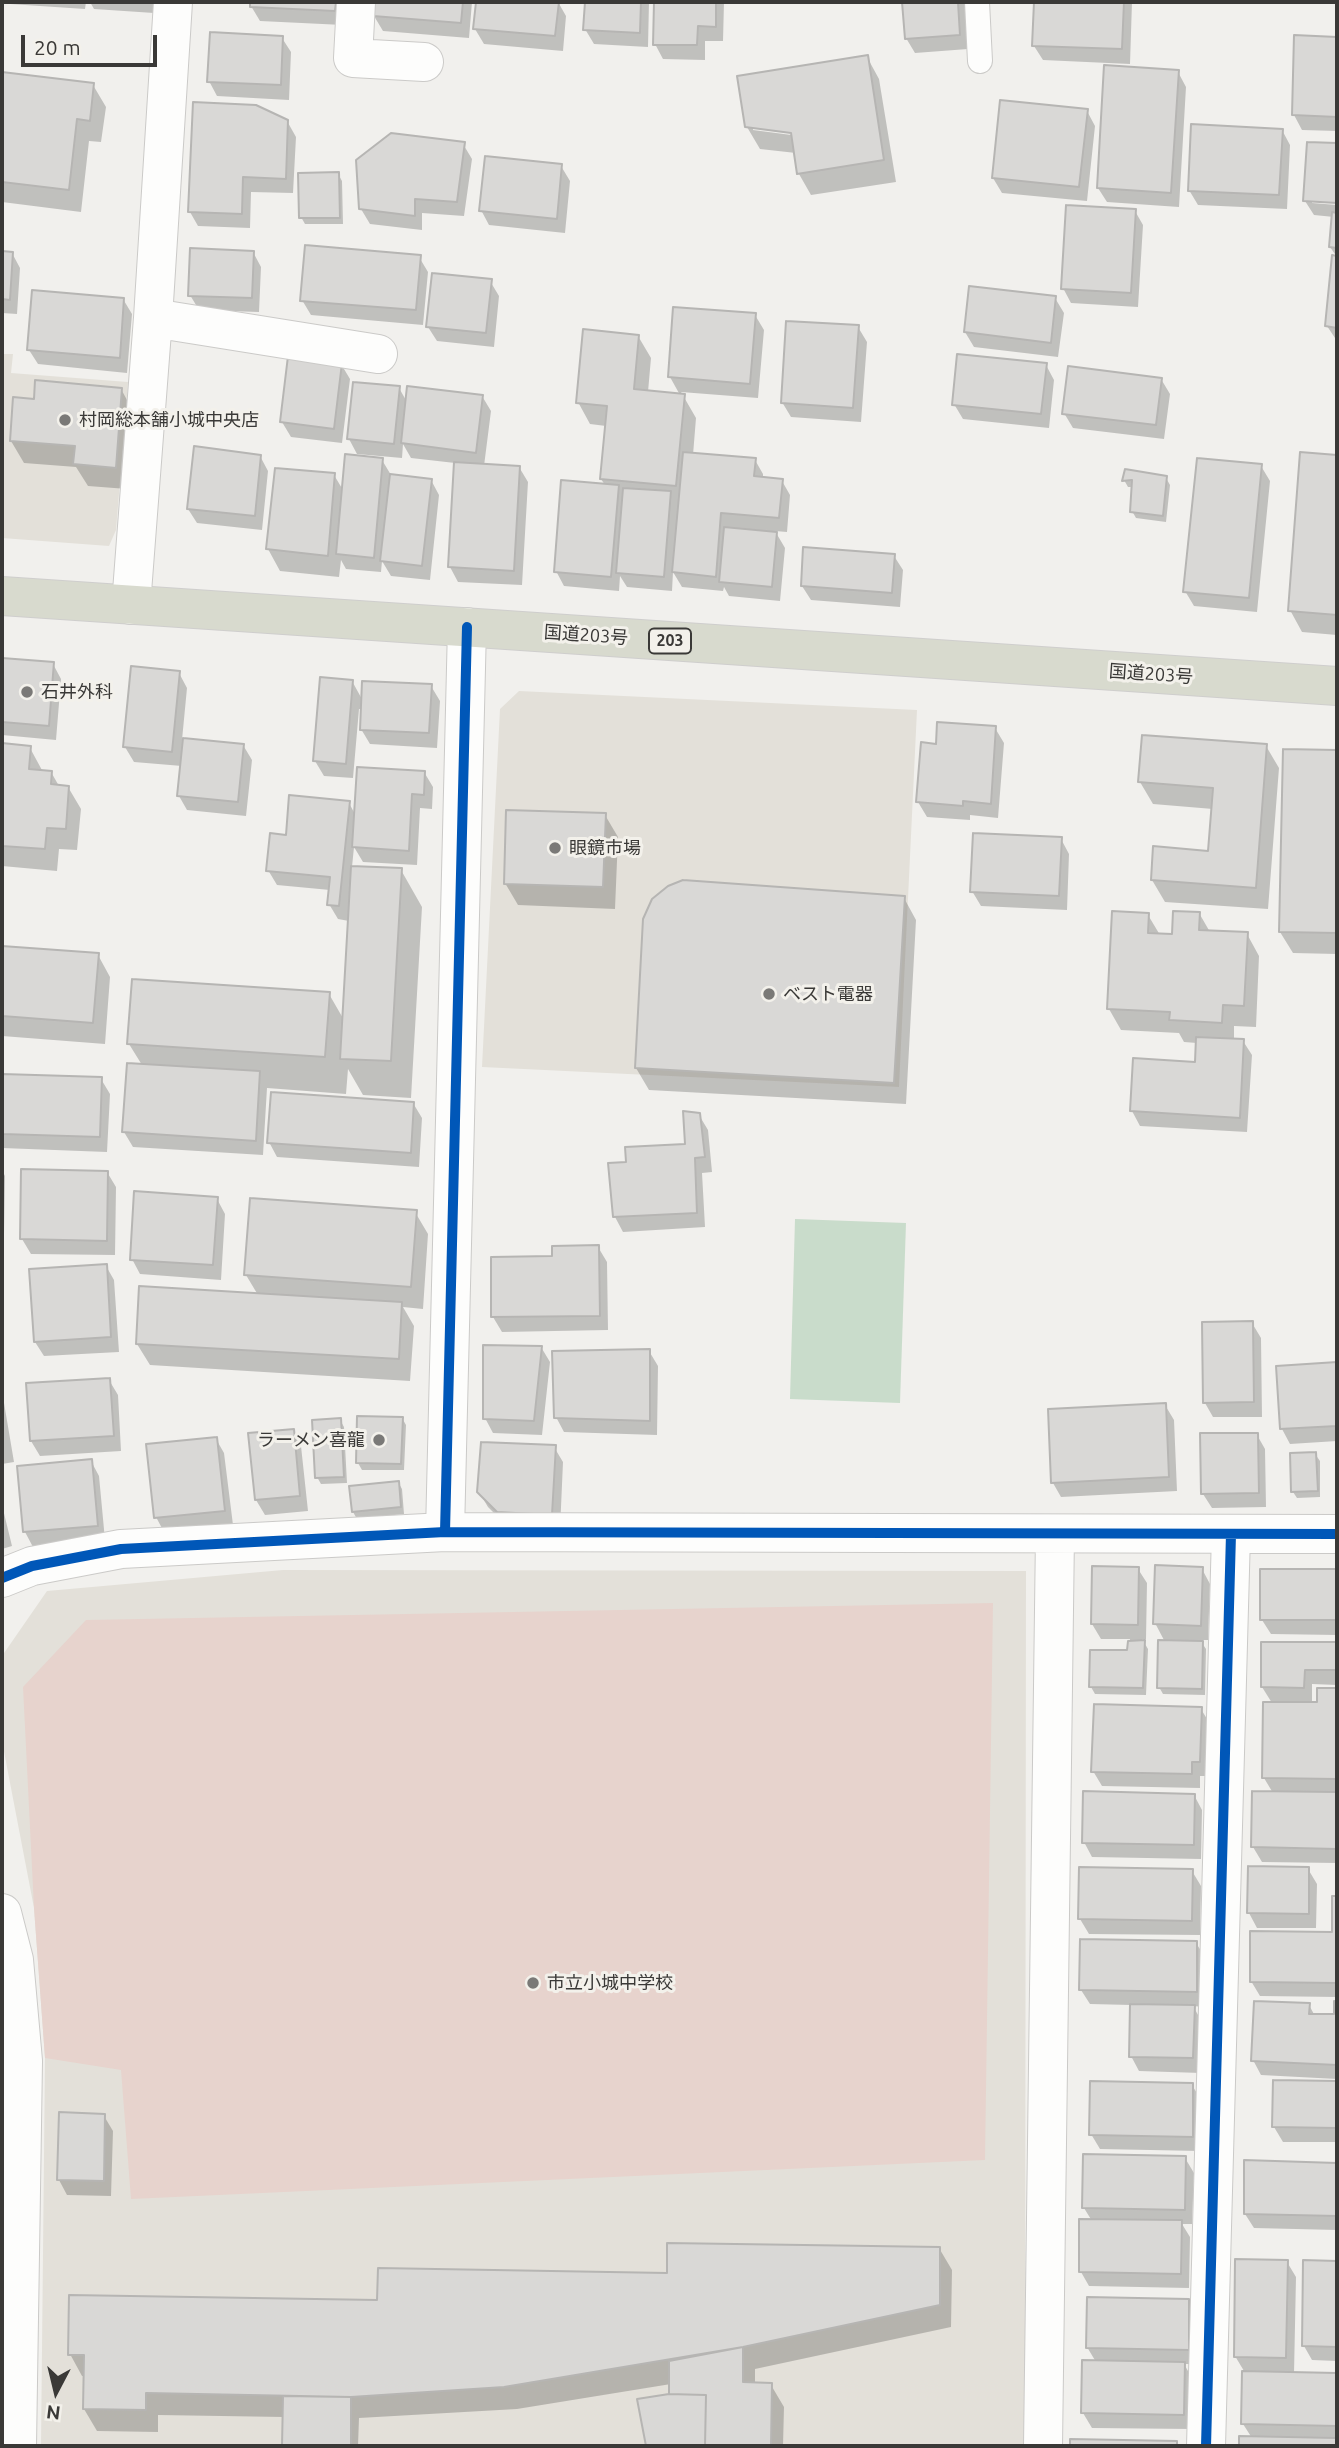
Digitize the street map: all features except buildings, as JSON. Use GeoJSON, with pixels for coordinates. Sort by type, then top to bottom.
{"type":"FeatureCollection","features":[{"type":"Feature","properties":{"kind":"highway","name":"国道203号"},"geometry":{"type":"LineString","coordinates":[[2,596],[1337,686]]}},
{"type":"Feature","properties":{"kind":"street"},"geometry":{"type":"LineString","coordinates":[[131,605],[173,2]]}},
{"type":"Feature","properties":{"kind":"street"},"geometry":{"type":"LineString","coordinates":[[356,2],[353,58],[424,62]]}},
{"type":"Feature","properties":{"kind":"street"},"geometry":{"type":"LineString","coordinates":[[153,318],[378,354]]}},
{"type":"Feature","properties":{"kind":"street"},"geometry":{"type":"LineString","coordinates":[[444,1532],[467,627]]}},
{"type":"Feature","properties":{"kind":"street"},"geometry":{"type":"LineString","coordinates":[[2,1578],[32,1566],[121,1549],[444,1532],[1337,1534]]}},
{"type":"Feature","properties":{"kind":"street"},"geometry":{"type":"LineString","coordinates":[[1043,2446],[1055,1534]]}},
{"type":"Feature","properties":{"kind":"street"},"geometry":{"type":"LineString","coordinates":[[1206,2446],[1231,1534]]}},
{"type":"Feature","properties":{"kind":"street"},"geometry":{"type":"LineString","coordinates":[[2,1913],[14,1960],[23,2061],[17,2446]]}},
{"type":"Feature","properties":{"kind":"lane"},"geometry":{"type":"LineString","coordinates":[[977,2],[980,61]]}},
{"type":"Feature","properties":{"kind":"shaded area"},"geometry":{"type":"Polygon","coordinates":[[[2,354],[13,354],[11,373],[128,382],[116,530],[109,546],[2,538],[2,354]]]}},
{"type":"Feature","properties":{"kind":"shaded area"},"geometry":{"type":"Polygon","coordinates":[[[519,691],[917,710],[899,1087],[482,1067],[500,709],[519,691]]]}},
{"type":"Feature","properties":{"kind":"shaded area"},"geometry":{"type":"Polygon","coordinates":[[[795,1219],[906,1223],[900,1403],[790,1399],[795,1219]]]}},
{"type":"Feature","properties":{"kind":"shaded area","name":"市立小城中学校"},"geometry":{"type":"Polygon","coordinates":[[[283,1570],[1026,1571],[1025,2446],[41,2446],[45,2058],[34,1908],[2,1741],[2,1656],[47,1591],[283,1570]]]}},
{"type":"Feature","properties":{"kind":"shaded area","name":"市立小城中学校"},"geometry":{"type":"Polygon","coordinates":[[[993,1603],[985,2160],[131,2199],[121,2070],[45,2058],[34,1908],[23,1687],[86,1620],[993,1603]]]}},
{"type":"Feature","properties":{"kind":"cycle path"},"geometry":{"type":"LineString","coordinates":[[445,1532],[467,627]]}},
{"type":"Feature","properties":{"kind":"cycle path"},"geometry":{"type":"LineString","coordinates":[[2,1578],[32,1566],[121,1549],[445,1532],[1337,1534]]}},
{"type":"Feature","properties":{"kind":"cycle path"},"geometry":{"type":"LineString","coordinates":[[1206,2446],[1231,1534]]}},
{"type":"Feature","properties":{"kind":"place","name":"村岡総本舗小城中央店"},"geometry":{"type":"Point","coordinates":[65,420]}},
{"type":"Feature","properties":{"kind":"place","name":"石井外科"},"geometry":{"type":"Point","coordinates":[27,692]}},
{"type":"Feature","properties":{"kind":"place","name":"眼鏡市場"},"geometry":{"type":"Point","coordinates":[555,848]}},
{"type":"Feature","properties":{"kind":"place","name":"ベスト電器"},"geometry":{"type":"Point","coordinates":[769,994]}},
{"type":"Feature","properties":{"kind":"place","name":"ラーメン喜龍"},"geometry":{"type":"Point","coordinates":[379,1440]}},
{"type":"Feature","properties":{"kind":"place","name":"市立小城中学校"},"geometry":{"type":"Point","coordinates":[533,1983]}}]}
